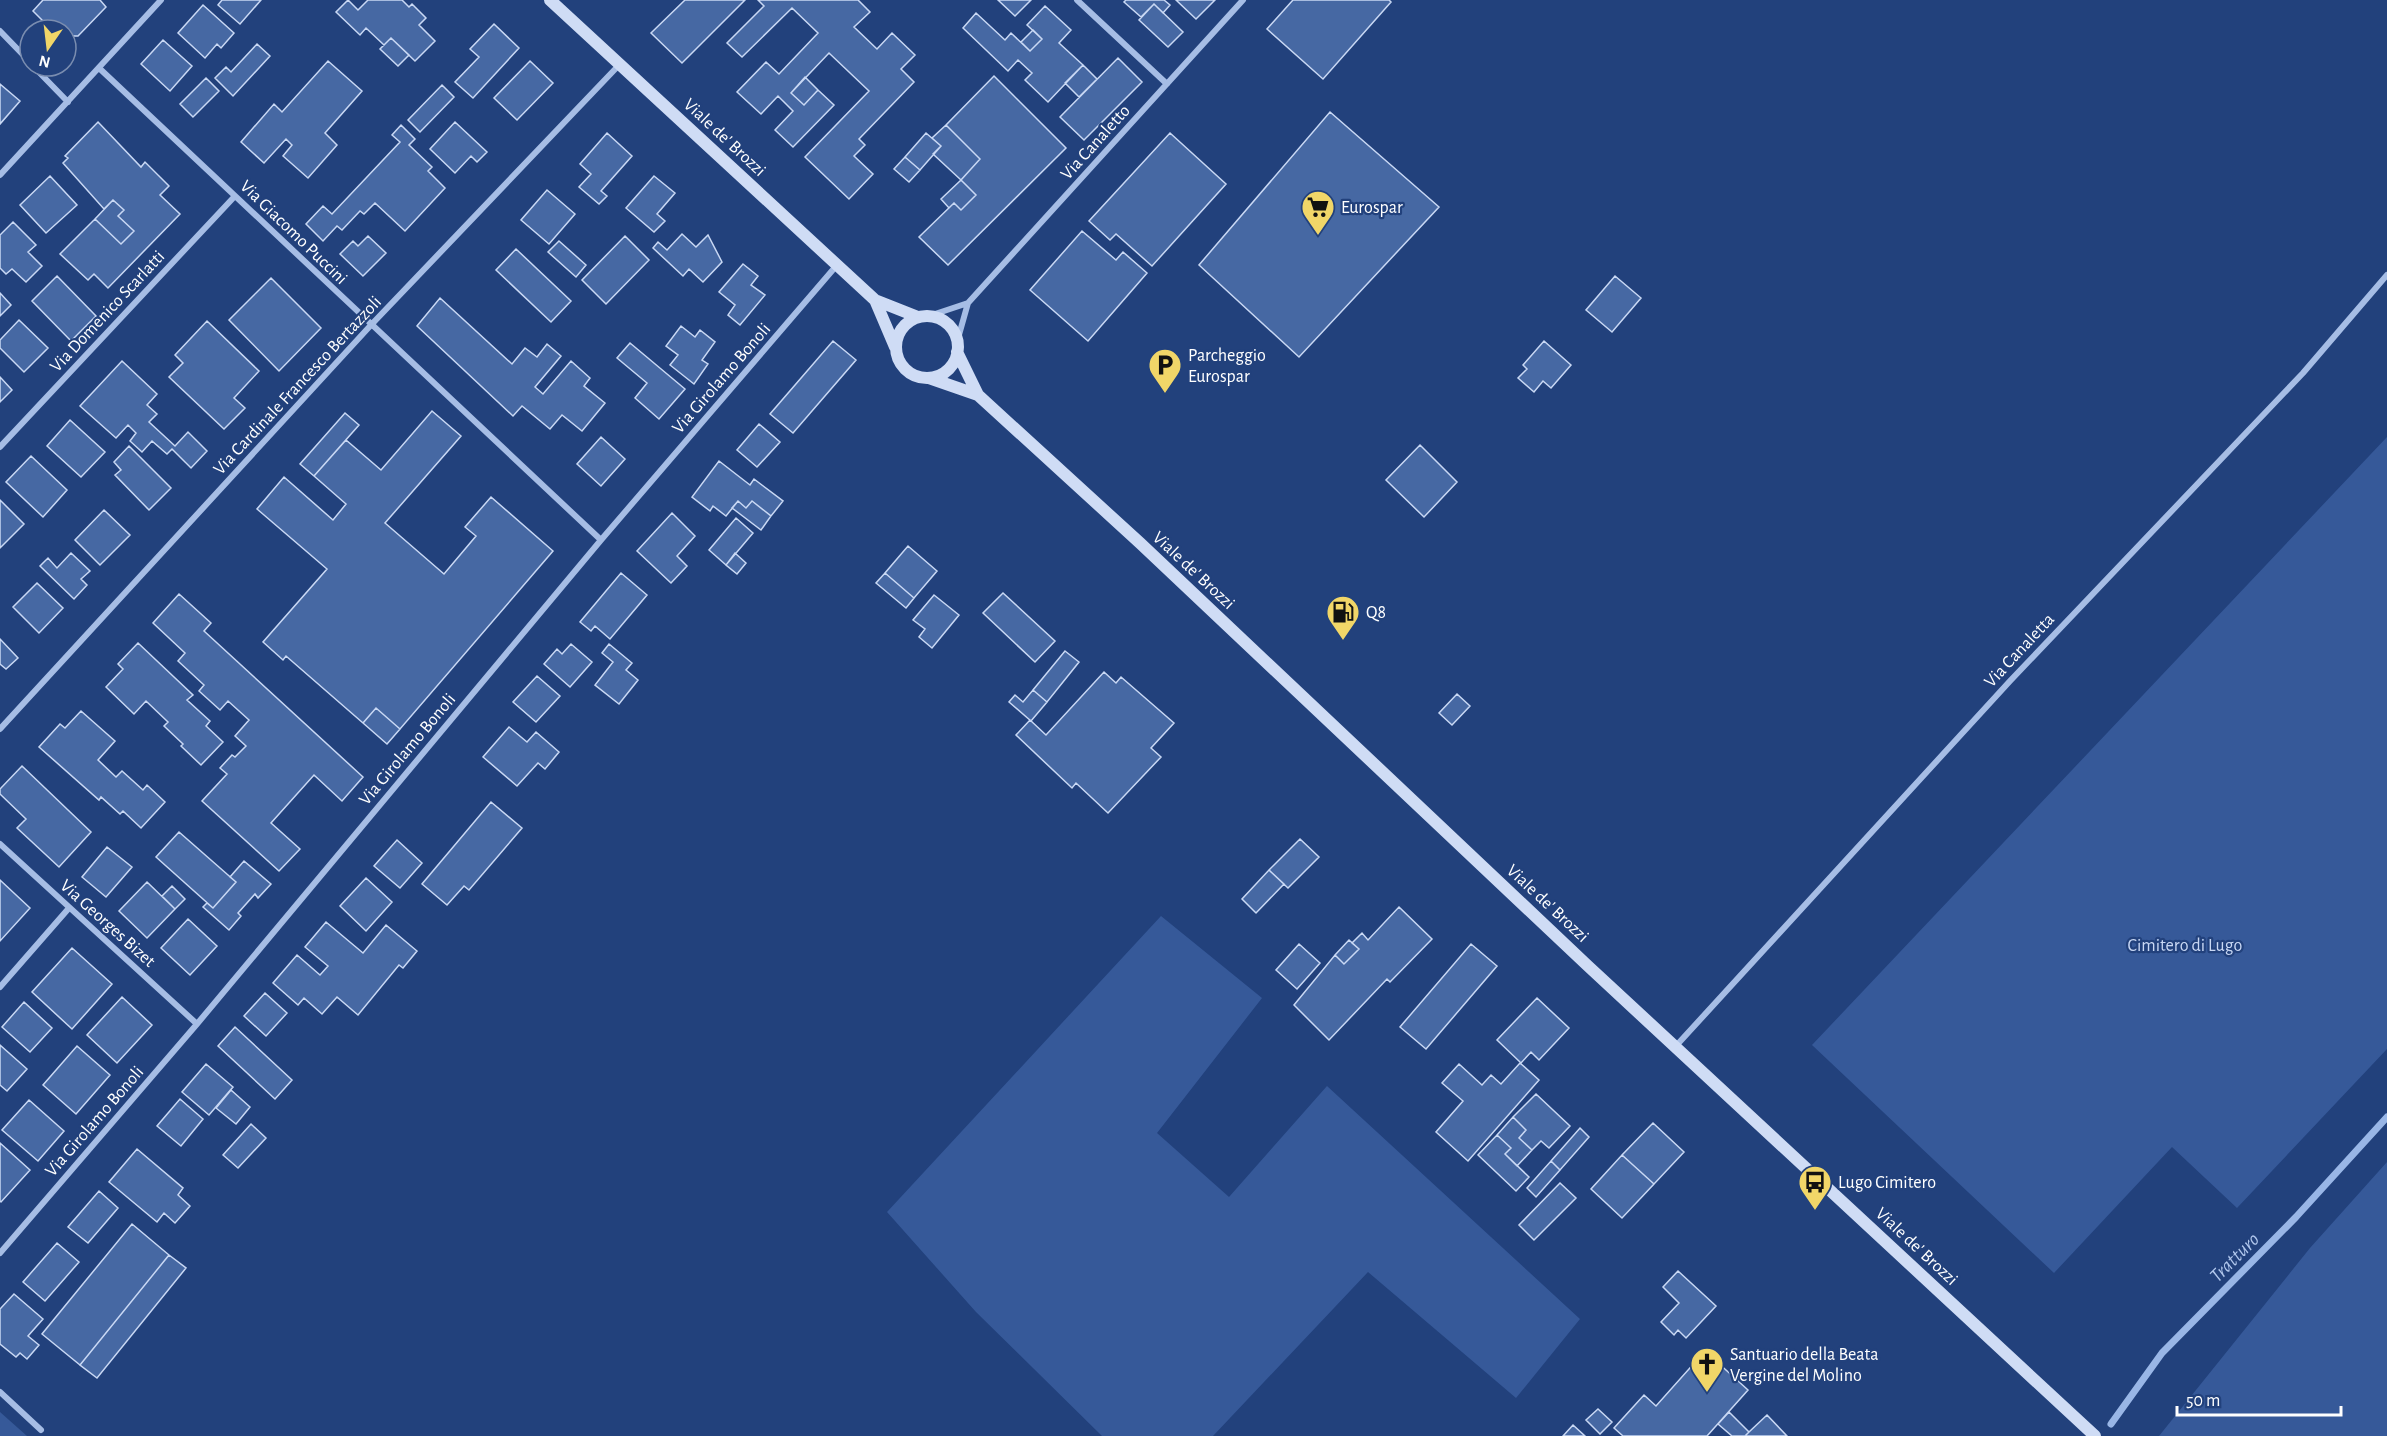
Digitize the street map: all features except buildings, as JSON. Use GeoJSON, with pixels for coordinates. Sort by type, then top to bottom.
{"type":"FeatureCollection","features":[{"type":"Feature","properties":{"kind":"street"},"geometry":{"type":"LineString","coordinates":[[0,175],[161,0]]}},
{"type":"Feature","properties":{"kind":"street","name":"Viale de' Brozzi"},"geometry":{"type":"LineString","coordinates":[[550,0],[875,300],[948,324],[978,394],[1140,543],[1675,1047],[2095,1436]]}},
{"type":"Feature","properties":{"kind":"street"},"geometry":{"type":"LineString","coordinates":[[1077,0],[1167,84]]}},
{"type":"Feature","properties":{"kind":"street","name":"Via Canaletto"},"geometry":{"type":"LineString","coordinates":[[957,347],[968,303],[1243,0]]}},
{"type":"Feature","properties":{"kind":"street"},"geometry":{"type":"LineString","coordinates":[[0,31],[18,50]]}},
{"type":"Feature","properties":{"kind":"street","name":"Via Cardinale Francesco Bertazzoli"},"geometry":{"type":"LineString","coordinates":[[0,729],[371,326],[620,64]]}},
{"type":"Feature","properties":{"kind":"street","name":"Via Giacomo Puccini"},"geometry":{"type":"LineString","coordinates":[[99,68],[601,540]]}},
{"type":"Feature","properties":{"kind":"street"},"geometry":{"type":"LineString","coordinates":[[45,78],[68,102]]}},
{"type":"Feature","properties":{"kind":"street","name":"Via Domenico Scarlatti"},"geometry":{"type":"LineString","coordinates":[[0,447],[235,195]]}},
{"type":"Feature","properties":{"kind":"street","name":"Via Girolamo Bonoli"},"geometry":{"type":"LineString","coordinates":[[0,1253],[197,1024],[601,540],[837,265]]}},
{"type":"Feature","properties":{"kind":"street","name":"Via Canaletta"},"geometry":{"type":"LineString","coordinates":[[1675,1047],[2010,681],[2303,373],[2387,275]]}},
{"type":"Feature","properties":{"kind":"street","name":"Viale de' Brozzi"},"geometry":{"type":"LineString","coordinates":[[875,300],[902,366],[919,377],[929,378],[978,394]]}},
{"type":"Feature","properties":{"kind":"street","name":"Via Canaletto"},"geometry":{"type":"LineString","coordinates":[[924,316],[968,303]]}},
{"type":"Feature","properties":{"kind":"street"},"geometry":{"type":"LineString","coordinates":[[895,348],[901,328],[909,321],[924,316]]}},
{"type":"Feature","properties":{"kind":"street"},"geometry":{"type":"LineString","coordinates":[[929,378],[948,370],[954,362],[957,347]]}},
{"type":"Feature","properties":{"kind":"street","name":"Via Georges Bizet"},"geometry":{"type":"LineString","coordinates":[[0,844],[197,1024]]}},
{"type":"Feature","properties":{"kind":"street"},"geometry":{"type":"LineString","coordinates":[[0,987],[69,908]]}},
{"type":"Feature","properties":{"kind":"street"},"geometry":{"type":"LineString","coordinates":[[0,1392],[41,1430]]}},
{"type":"Feature","properties":{"kind":"green space","name":"Cimitero di Lugo"},"geometry":{"type":"Polygon","coordinates":[[[2387,437],[2387,1049],[2237,1208],[2172,1147],[2054,1273],[1812,1045],[2387,437]]]}},
{"type":"Feature","properties":{"kind":"green space"},"geometry":{"type":"Polygon","coordinates":[[[1161,916],[1262,998],[1157,1133],[1229,1197],[1327,1086],[1580,1319],[1516,1398],[1368,1272],[1213,1436],[1102,1436],[976,1312],[887,1212],[1161,916]]]}},
{"type":"Feature","properties":{"kind":"green space"},"geometry":{"type":"Polygon","coordinates":[[[2387,1162],[2387,1436],[2159,1436],[2310,1248],[2387,1162]]]}},
{"type":"Feature","properties":{"kind":"green space"},"geometry":{"type":"Polygon","coordinates":[[[0,1412],[27,1436],[0,1436],[0,1412]]]}},
{"type":"Feature","properties":{"kind":"waterway","name":"Tratturo"},"geometry":{"type":"LineString","coordinates":[[2111,1424],[2162,1353],[2296,1217],[2387,1117]]}},
{"type":"Feature","properties":{"kind":"place","name":"Eurospar"},"geometry":{"type":"Point","coordinates":[1318,236]}},
{"type":"Feature","properties":{"kind":"place","name":"Parcheggio Eurospar"},"geometry":{"type":"Point","coordinates":[1165,394]}},
{"type":"Feature","properties":{"kind":"place","name":"Q8"},"geometry":{"type":"Point","coordinates":[1343,641]}},
{"type":"Feature","properties":{"kind":"place","name":"Lugo Cimitero"},"geometry":{"type":"Point","coordinates":[1815,1211]}},
{"type":"Feature","properties":{"kind":"place","name":"Santuario della Beata Vergine del Molino"},"geometry":{"type":"Point","coordinates":[1707,1393]}}]}
